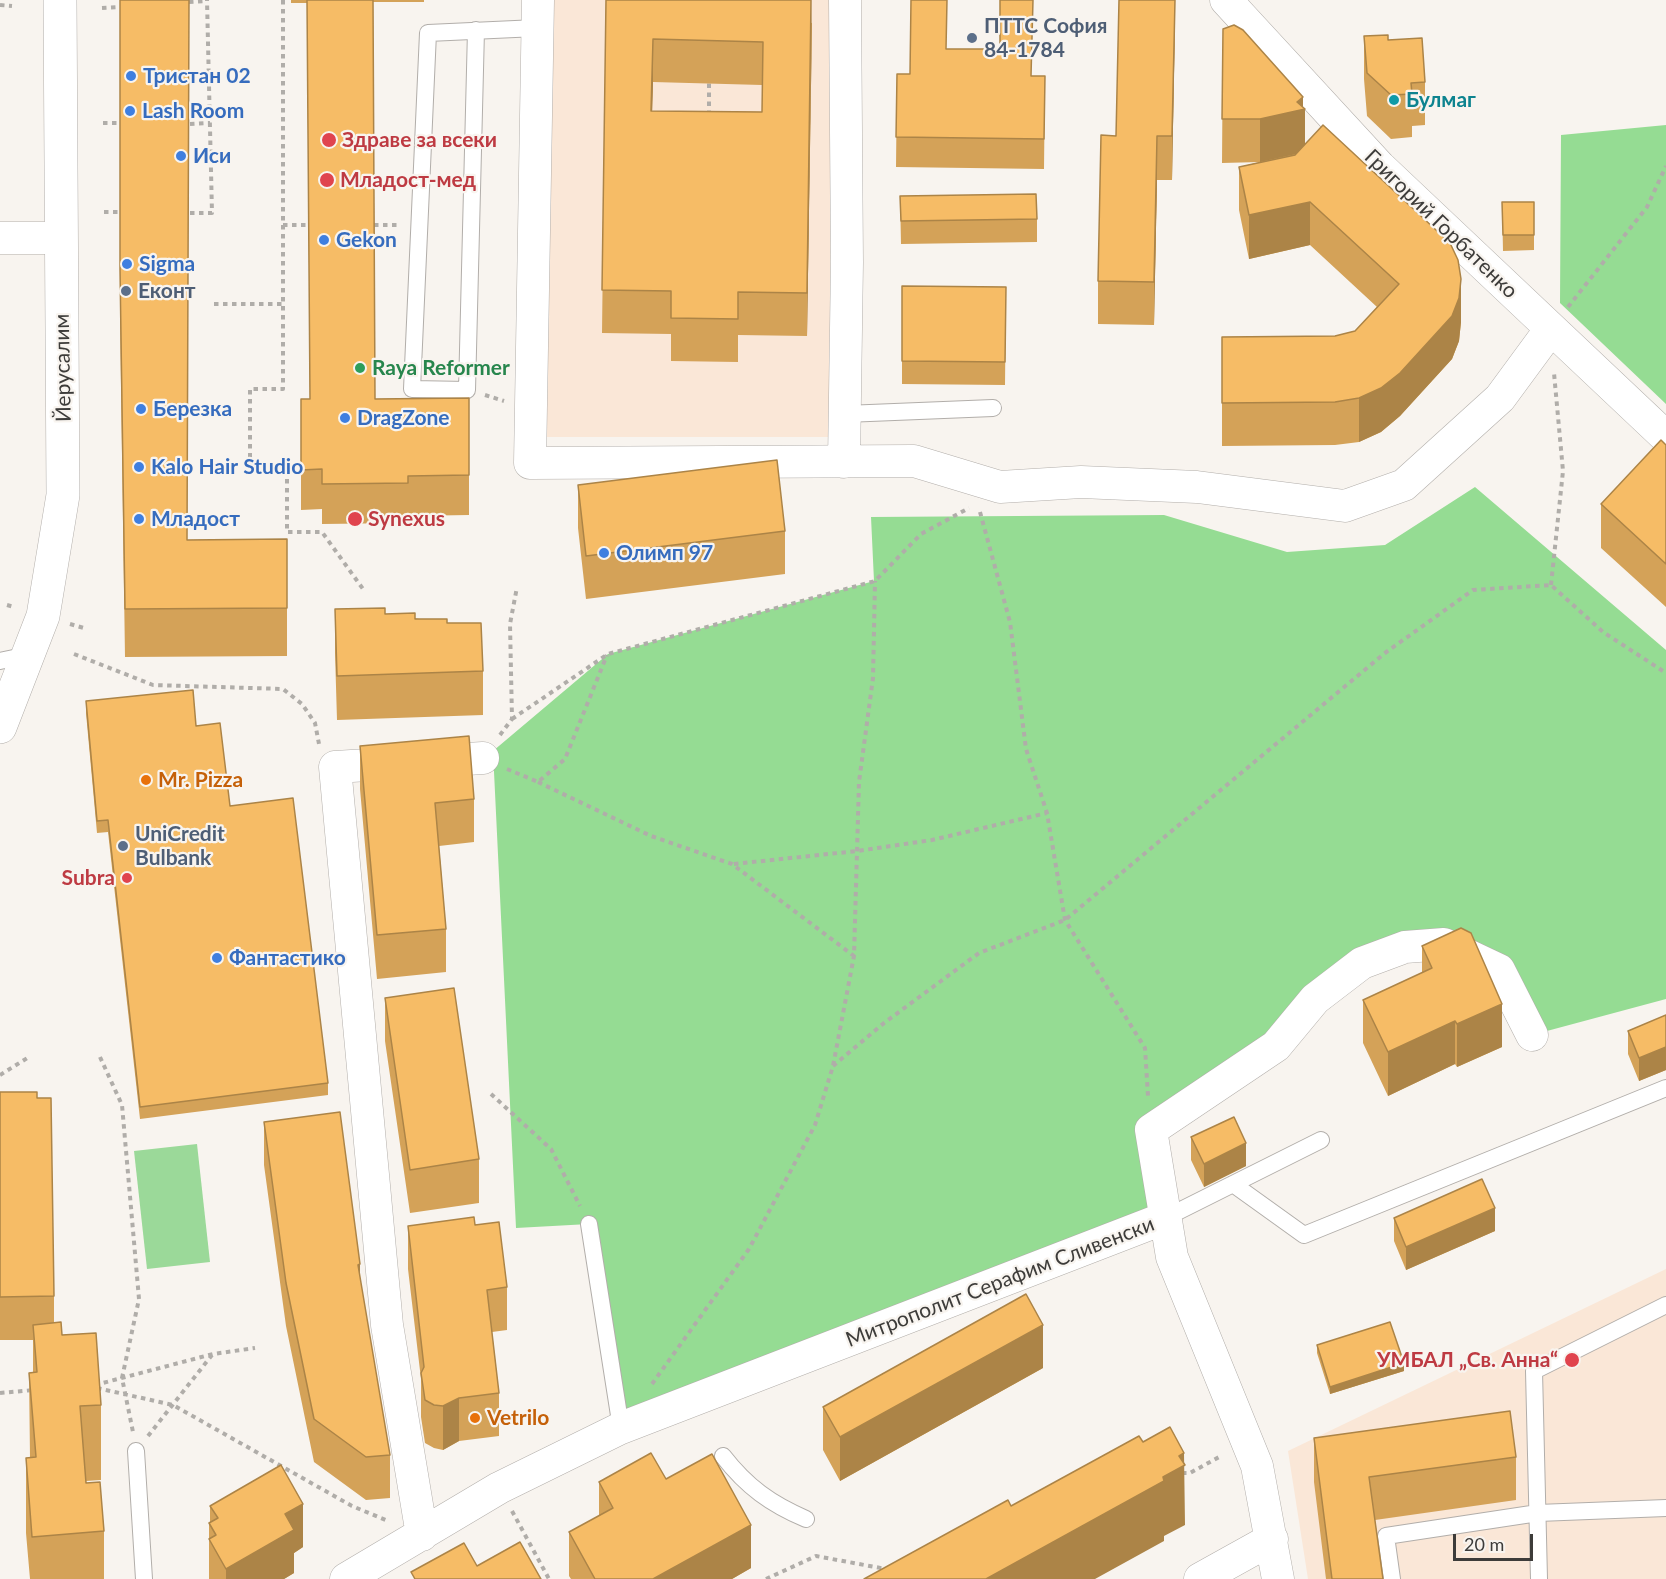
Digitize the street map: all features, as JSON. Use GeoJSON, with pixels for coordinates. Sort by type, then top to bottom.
{"type":"FeatureCollection","features":[{"type":"Feature","properties":{"kind":"street","name":"Йерусалим"},"geometry":{"type":"LineString","coordinates":[[0,727],[15,658],[43,616],[63,495],[60,0]]}},
{"type":"Feature","properties":{"kind":"street"},"geometry":{"type":"LineString","coordinates":[[844,462],[845,0]]}},
{"type":"Feature","properties":{"kind":"street","name":"Григорий Горбатенко"},"geometry":{"type":"LineString","coordinates":[[1226,0],[1380,167],[1550,330],[1666,437]]}},
{"type":"Feature","properties":{"kind":"street"},"geometry":{"type":"LineString","coordinates":[[537,14],[530,463],[914,461],[1000,487],[1081,482],[1197,487],[1345,506],[1404,485],[1500,398],[1550,330]]}},
{"type":"Feature","properties":{"kind":"street"},"geometry":{"type":"LineString","coordinates":[[0,238],[61,238]]}},
{"type":"Feature","properties":{"kind":"street"},"geometry":{"type":"LineString","coordinates":[[422,1535],[387,1325],[335,767],[483,758]]}},
{"type":"Feature","properties":{"kind":"street"},"geometry":{"type":"LineString","coordinates":[[1151,1130],[1276,1046],[1316,999],[1362,963],[1405,947],[1444,944],[1499,970],[1532,1035]]}},
{"type":"Feature","properties":{"kind":"street","name":"Митрополит Серафим Сливенски"},"geometry":{"type":"LineString","coordinates":[[346,1579],[499,1488],[621,1428],[1165,1218],[1151,1130]]}},
{"type":"Feature","properties":{"kind":"street"},"geometry":{"type":"LineString","coordinates":[[1165,1218],[1172,1257],[1245,1443],[1257,1466],[1278,1579]]}},
{"type":"Feature","properties":{"kind":"street"},"geometry":{"type":"LineString","coordinates":[[1200,1579],[1272,1539]]}},
{"type":"Feature","properties":{"kind":"lane"},"geometry":{"type":"LineString","coordinates":[[476,30],[467,390],[412,389],[428,33],[476,30],[537,14]]}},
{"type":"Feature","properties":{"kind":"lane"},"geometry":{"type":"LineString","coordinates":[[845,414],[993,408]]}},
{"type":"Feature","properties":{"kind":"lane"},"geometry":{"type":"LineString","coordinates":[[1233,1184],[1304,1235],[1666,1088]]}},
{"type":"Feature","properties":{"kind":"lane"},"geometry":{"type":"LineString","coordinates":[[1165,1218],[1321,1140]]}},
{"type":"Feature","properties":{"kind":"lane"},"geometry":{"type":"LineString","coordinates":[[590,1224],[621,1428]]}},
{"type":"Feature","properties":{"kind":"lane"},"geometry":{"type":"LineString","coordinates":[[1539,1579],[1534,1371],[1666,1305]]}},
{"type":"Feature","properties":{"kind":"lane"},"geometry":{"type":"LineString","coordinates":[[136,1451],[144,1579]]}},
{"type":"Feature","properties":{"kind":"lane"},"geometry":{"type":"LineString","coordinates":[[723,1456],[739,1477],[758,1494],[806,1519]]}},
{"type":"Feature","properties":{"kind":"lane"},"geometry":{"type":"LineString","coordinates":[[1392,1579],[1386,1536],[1538,1513],[1666,1508]]}},
{"type":"Feature","properties":{"kind":"path"},"geometry":{"type":"LineString","coordinates":[[189,2],[207,0],[212,213],[190,213]]}},
{"type":"Feature","properties":{"kind":"path"},"geometry":{"type":"LineString","coordinates":[[283,0],[283,389],[250,389],[250,466],[287,466],[287,532],[322,532],[363,589]]}},
{"type":"Feature","properties":{"kind":"path"},"geometry":{"type":"LineString","coordinates":[[0,5],[12,6]]}},
{"type":"Feature","properties":{"kind":"path"},"geometry":{"type":"LineString","coordinates":[[102,8],[120,7]]}},
{"type":"Feature","properties":{"kind":"path"},"geometry":{"type":"LineString","coordinates":[[709,83],[709,119]]}},
{"type":"Feature","properties":{"kind":"path"},"geometry":{"type":"LineString","coordinates":[[103,123],[119,123]]}},
{"type":"Feature","properties":{"kind":"path"},"geometry":{"type":"LineString","coordinates":[[190,124],[210,123]]}},
{"type":"Feature","properties":{"kind":"path"},"geometry":{"type":"LineString","coordinates":[[1551,585],[1563,471],[1550,330],[1647,207],[1666,166]]}},
{"type":"Feature","properties":{"kind":"path"},"geometry":{"type":"LineString","coordinates":[[104,212],[120,212]]}},
{"type":"Feature","properties":{"kind":"path"},"geometry":{"type":"LineString","coordinates":[[283,225],[309,225]]}},
{"type":"Feature","properties":{"kind":"path"},"geometry":{"type":"LineString","coordinates":[[214,304],[283,304]]}},
{"type":"Feature","properties":{"kind":"path"},"geometry":{"type":"LineString","coordinates":[[854,956],[732,864],[651,836],[483,758],[512,719],[608,654],[874,581],[921,534],[978,503]]}},
{"type":"Feature","properties":{"kind":"path"},"geometry":{"type":"LineString","coordinates":[[998,577],[1010,622],[1026,749],[1047,813],[1065,920],[1144,1048],[1151,1130]]}},
{"type":"Feature","properties":{"kind":"path"},"geometry":{"type":"LineString","coordinates":[[648,1390],[749,1249],[815,1125],[833,1066],[854,956],[859,782],[873,678],[874,581]]}},
{"type":"Feature","properties":{"kind":"path"},"geometry":{"type":"LineString","coordinates":[[833,1066],[884,1023],[979,953],[1065,920],[1385,653],[1473,590],[1551,585],[1603,632],[1666,673]]}},
{"type":"Feature","properties":{"kind":"path"},"geometry":{"type":"LineString","coordinates":[[512,719],[510,624],[517,587]]}},
{"type":"Feature","properties":{"kind":"path"},"geometry":{"type":"LineString","coordinates":[[7,605],[14,607]]}},
{"type":"Feature","properties":{"kind":"path"},"geometry":{"type":"LineString","coordinates":[[69,624],[84,628]]}},
{"type":"Feature","properties":{"kind":"path"},"geometry":{"type":"LineString","coordinates":[[74,654],[153,685],[283,689],[302,704],[315,723],[318,743]]}},
{"type":"Feature","properties":{"kind":"path"},"geometry":{"type":"LineString","coordinates":[[538,782],[565,759],[608,654]]}},
{"type":"Feature","properties":{"kind":"path"},"geometry":{"type":"LineString","coordinates":[[732,864],[857,851],[932,840],[1047,813]]}},
{"type":"Feature","properties":{"kind":"path"},"geometry":{"type":"LineString","coordinates":[[0,1075],[29,1057]]}},
{"type":"Feature","properties":{"kind":"path"},"geometry":{"type":"LineString","coordinates":[[100,1057],[122,1105],[139,1299],[122,1378],[136,1451]]}},
{"type":"Feature","properties":{"kind":"path"},"geometry":{"type":"LineString","coordinates":[[491,1094],[551,1149],[590,1224]]}},
{"type":"Feature","properties":{"kind":"path"},"geometry":{"type":"LineString","coordinates":[[255,1348],[213,1354],[88,1386],[173,1405],[352,1506],[422,1535]]}},
{"type":"Feature","properties":{"kind":"path"},"geometry":{"type":"LineString","coordinates":[[136,1451],[213,1354]]}},
{"type":"Feature","properties":{"kind":"path"},"geometry":{"type":"LineString","coordinates":[[0,1393],[44,1390]]}},
{"type":"Feature","properties":{"kind":"path"},"geometry":{"type":"LineString","coordinates":[[1179,1473],[1190,1473],[1245,1443]]}},
{"type":"Feature","properties":{"kind":"path"},"geometry":{"type":"LineString","coordinates":[[499,1488],[549,1579]]}},
{"type":"Feature","properties":{"kind":"path"},"geometry":{"type":"LineString","coordinates":[[766,1579],[816,1556],[889,1570]]}},
{"type":"Feature","properties":{"kind":"shaded area"},"geometry":{"type":"Polygon","coordinates":[[[550,0],[832,0],[829,437],[547,437],[550,0]]]}},
{"type":"Feature","properties":{"kind":"shaded area","name":"УМБАЛ „Св. Анна“"},"geometry":{"type":"Polygon","coordinates":[[[1666,1269],[1666,1579],[1308,1579],[1288,1451],[1666,1269]]]}},
{"type":"Feature","properties":{"kind":"green space"},"geometry":{"type":"Polygon","coordinates":[[[1666,125],[1666,404],[1560,303],[1561,135],[1666,125]]]}},
{"type":"Feature","properties":{"kind":"green space"},"geometry":{"type":"Polygon","coordinates":[[[1475,487],[1666,650],[1666,999],[1532,1035],[1499,970],[1405,947],[1151,1130],[1165,1218],[621,1428],[589,1224],[516,1228],[493,751],[608,654],[874,581],[871,517],[1164,515],[1287,552],[1385,545],[1475,487]]]}},
{"type":"Feature","properties":{"kind":"green space"},"geometry":{"type":"Polygon","coordinates":[[[197,1144],[210,1262],[147,1269],[134,1151],[197,1144]]]}},
{"type":"Feature","properties":{"kind":"building"},"geometry":{"type":"Polygon","coordinates":[[[120,0],[189,0],[187,540],[287,539],[287,608],[125,609],[120,269],[120,0]]]}},
{"type":"Feature","properties":{"kind":"building"},"geometry":{"type":"Polygon","coordinates":[[[307,0],[373,0],[375,399],[469,398],[469,475],[408,476],[408,483],[322,484],[322,469],[301,470],[301,399],[310,399],[307,0]]]}},
{"type":"Feature","properties":{"kind":"building"},"geometry":{"type":"Polygon","coordinates":[[[606,0],[811,0],[807,293],[738,292],[738,319],[671,318],[671,291],[602,290],[606,0]],[[653,39],[651,111],[762,112],[763,42],[653,39]]]}},
{"type":"Feature","properties":{"kind":"building"},"geometry":{"type":"Polygon","coordinates":[[[911,0],[947,0],[946,49],[1000,49],[1000,0],[1033,0],[1031,76],[1045,76],[1044,139],[896,137],[897,74],[910,74],[911,0]]]}},
{"type":"Feature","properties":{"kind":"building"},"geometry":{"type":"Polygon","coordinates":[[[1119,0],[1175,0],[1172,136],[1157,136],[1154,282],[1098,281],[1101,135],[1116,136],[1119,0]]]}},
{"type":"Feature","properties":{"kind":"building"},"geometry":{"type":"Polygon","coordinates":[[[1234,25],[1243,30],[1303,97],[1297,102],[1305,109],[1260,119],[1222,119],[1223,29],[1234,25]]]}},
{"type":"Feature","properties":{"kind":"building"},"geometry":{"type":"Polygon","coordinates":[[[1388,35],[1388,40],[1422,38],[1425,82],[1411,83],[1412,94],[1391,95],[1367,73],[1364,36],[1388,35]]]}},
{"type":"Feature","properties":{"kind":"building"},"geometry":{"type":"Polygon","coordinates":[[[1323,125],[1450,243],[1458,260],[1461,279],[1459,298],[1452,316],[1400,373],[1381,388],[1359,398],[1335,402],[1222,403],[1222,337],[1335,336],[1355,331],[1399,284],[1310,202],[1249,215],[1239,167],[1295,155],[1323,125]]]}},
{"type":"Feature","properties":{"kind":"building"},"geometry":{"type":"Polygon","coordinates":[[[1036,194],[1037,219],[901,221],[900,196],[1036,194]]]}},
{"type":"Feature","properties":{"kind":"building"},"geometry":{"type":"Polygon","coordinates":[[[1502,202],[1534,202],[1534,235],[1503,235],[1502,202]]]}},
{"type":"Feature","properties":{"kind":"building"},"geometry":{"type":"Polygon","coordinates":[[[902,286],[1006,287],[1005,362],[902,361],[902,286]]]}},
{"type":"Feature","properties":{"kind":"building"},"geometry":{"type":"Polygon","coordinates":[[[1661,440],[1666,445],[1666,564],[1601,504],[1661,440]]]}},
{"type":"Feature","properties":{"kind":"building"},"geometry":{"type":"Polygon","coordinates":[[[777,460],[785,531],[586,556],[578,485],[777,460]]]}},
{"type":"Feature","properties":{"kind":"building"},"geometry":{"type":"Polygon","coordinates":[[[385,608],[385,614],[415,613],[415,619],[447,619],[447,623],[481,623],[483,671],[337,676],[335,609],[385,608]]]}},
{"type":"Feature","properties":{"kind":"building","name":"Фантастико"},"geometry":{"type":"Polygon","coordinates":[[[193,690],[196,726],[220,723],[230,806],[293,798],[328,1083],[140,1107],[108,820],[97,821],[86,701],[193,690]]]}},
{"type":"Feature","properties":{"kind":"building"},"geometry":{"type":"Polygon","coordinates":[[[469,736],[474,799],[435,803],[446,929],[377,935],[360,746],[469,736]]]}},
{"type":"Feature","properties":{"kind":"building"},"geometry":{"type":"Polygon","coordinates":[[[1461,928],[1471,933],[1502,1004],[1457,1024],[1455,1021],[1388,1052],[1363,1000],[1432,968],[1422,946],[1461,928]]]}},
{"type":"Feature","properties":{"kind":"building"},"geometry":{"type":"Polygon","coordinates":[[[454,988],[479,1159],[410,1170],[385,998],[454,988]]]}},
{"type":"Feature","properties":{"kind":"building"},"geometry":{"type":"Polygon","coordinates":[[[1666,1015],[1666,1047],[1639,1058],[1628,1031],[1666,1015]]]}},
{"type":"Feature","properties":{"kind":"building"},"geometry":{"type":"Polygon","coordinates":[[[0,1092],[37,1092],[37,1098],[51,1098],[54,1296],[0,1297],[0,1092]]]}},
{"type":"Feature","properties":{"kind":"building"},"geometry":{"type":"Polygon","coordinates":[[[340,1112],[360,1264],[358,1265],[390,1455],[366,1457],[314,1419],[286,1283],[264,1122],[340,1112]]]}},
{"type":"Feature","properties":{"kind":"building"},"geometry":{"type":"Polygon","coordinates":[[[1234,1117],[1246,1143],[1204,1164],[1191,1137],[1234,1117]]]}},
{"type":"Feature","properties":{"kind":"building"},"geometry":{"type":"Polygon","coordinates":[[[1482,1179],[1495,1208],[1406,1247],[1394,1218],[1482,1179]]]}},
{"type":"Feature","properties":{"kind":"building"},"geometry":{"type":"Polygon","coordinates":[[[474,1217],[475,1225],[499,1222],[507,1287],[487,1290],[499,1393],[459,1398],[443,1406],[434,1405],[425,1400],[421,1373],[424,1367],[408,1226],[474,1217]]]}},
{"type":"Feature","properties":{"kind":"building"},"geometry":{"type":"Polygon","coordinates":[[[1026,1294],[1043,1325],[840,1437],[823,1407],[1026,1294]]]}},
{"type":"Feature","properties":{"kind":"building"},"geometry":{"type":"Polygon","coordinates":[[[61,1322],[62,1335],[96,1333],[101,1405],[80,1406],[86,1483],[100,1482],[104,1531],[32,1537],[26,1458],[36,1457],[29,1373],[37,1372],[33,1325],[61,1322]]]}},
{"type":"Feature","properties":{"kind":"building"},"geometry":{"type":"Polygon","coordinates":[[[1390,1322],[1404,1363],[1330,1387],[1317,1345],[1390,1322]]]}},
{"type":"Feature","properties":{"kind":"building"},"geometry":{"type":"Polygon","coordinates":[[[1510,1411],[1516,1457],[1369,1477],[1383,1579],[1332,1579],[1314,1438],[1510,1411]]]}},
{"type":"Feature","properties":{"kind":"building"},"geometry":{"type":"Polygon","coordinates":[[[1170,1427],[1184,1453],[1179,1456],[1185,1465],[1163,1477],[1164,1481],[986,1579],[864,1579],[1008,1500],[1011,1506],[1139,1436],[1143,1442],[1170,1427]]]}},
{"type":"Feature","properties":{"kind":"building"},"geometry":{"type":"Polygon","coordinates":[[[651,1453],[666,1479],[712,1454],[751,1525],[653,1579],[595,1579],[569,1532],[613,1508],[599,1482],[651,1453]]]}},
{"type":"Feature","properties":{"kind":"building"},"geometry":{"type":"Polygon","coordinates":[[[281,1465],[303,1504],[285,1514],[294,1530],[226,1569],[209,1539],[216,1535],[209,1523],[218,1518],[210,1506],[281,1465]]]}},
{"type":"Feature","properties":{"kind":"building"},"geometry":{"type":"Polygon","coordinates":[[[520,1542],[541,1579],[415,1579],[411,1572],[464,1543],[477,1566],[520,1542]]]}},
{"type":"Feature","properties":{"kind":"place","name":"ПТТС София 84-1784"},"geometry":{"type":"Point","coordinates":[972,38]}},
{"type":"Feature","properties":{"kind":"place","name":"Тристан 02"},"geometry":{"type":"Point","coordinates":[131,76]}},
{"type":"Feature","properties":{"kind":"place","name":"Булмаг"},"geometry":{"type":"Point","coordinates":[1394,100]}},
{"type":"Feature","properties":{"kind":"place","name":"Lash Room"},"geometry":{"type":"Point","coordinates":[130,111]}},
{"type":"Feature","properties":{"kind":"place","name":"Здраве за всеки"},"geometry":{"type":"Point","coordinates":[329,140]}},
{"type":"Feature","properties":{"kind":"place","name":"Иси"},"geometry":{"type":"Point","coordinates":[181,156]}},
{"type":"Feature","properties":{"kind":"place","name":"Младост-мед"},"geometry":{"type":"Point","coordinates":[327,180]}},
{"type":"Feature","properties":{"kind":"place","name":"Gekon"},"geometry":{"type":"Point","coordinates":[324,240]}},
{"type":"Feature","properties":{"kind":"place","name":"Sigma"},"geometry":{"type":"Point","coordinates":[127,264]}},
{"type":"Feature","properties":{"kind":"place","name":"Еконт"},"geometry":{"type":"Point","coordinates":[126,291]}},
{"type":"Feature","properties":{"kind":"place","name":"Raya Reformer"},"geometry":{"type":"Point","coordinates":[360,368]}},
{"type":"Feature","properties":{"kind":"place","name":"Березка"},"geometry":{"type":"Point","coordinates":[141,409]}},
{"type":"Feature","properties":{"kind":"place","name":"DragZone"},"geometry":{"type":"Point","coordinates":[345,418]}},
{"type":"Feature","properties":{"kind":"place","name":"Kalo Hair Studio"},"geometry":{"type":"Point","coordinates":[139,467]}},
{"type":"Feature","properties":{"kind":"place","name":"Младост"},"geometry":{"type":"Point","coordinates":[139,519]}},
{"type":"Feature","properties":{"kind":"place","name":"Synexus"},"geometry":{"type":"Point","coordinates":[355,519]}},
{"type":"Feature","properties":{"kind":"place","name":"Олимп 97"},"geometry":{"type":"Point","coordinates":[604,553]}},
{"type":"Feature","properties":{"kind":"place","name":"Mr. Pizza"},"geometry":{"type":"Point","coordinates":[146,780]}},
{"type":"Feature","properties":{"kind":"place","name":"UniCredit Bulbank"},"geometry":{"type":"Point","coordinates":[123,846]}},
{"type":"Feature","properties":{"kind":"place","name":"Subra"},"geometry":{"type":"Point","coordinates":[127,878]}},
{"type":"Feature","properties":{"kind":"place","name":"Фантастико"},"geometry":{"type":"Point","coordinates":[217,958]}},
{"type":"Feature","properties":{"kind":"place","name":"УМБАЛ „Св. Анна“"},"geometry":{"type":"Point","coordinates":[1572,1360]}},
{"type":"Feature","properties":{"kind":"place","name":"Vetrilo"},"geometry":{"type":"Point","coordinates":[475,1418]}}]}
